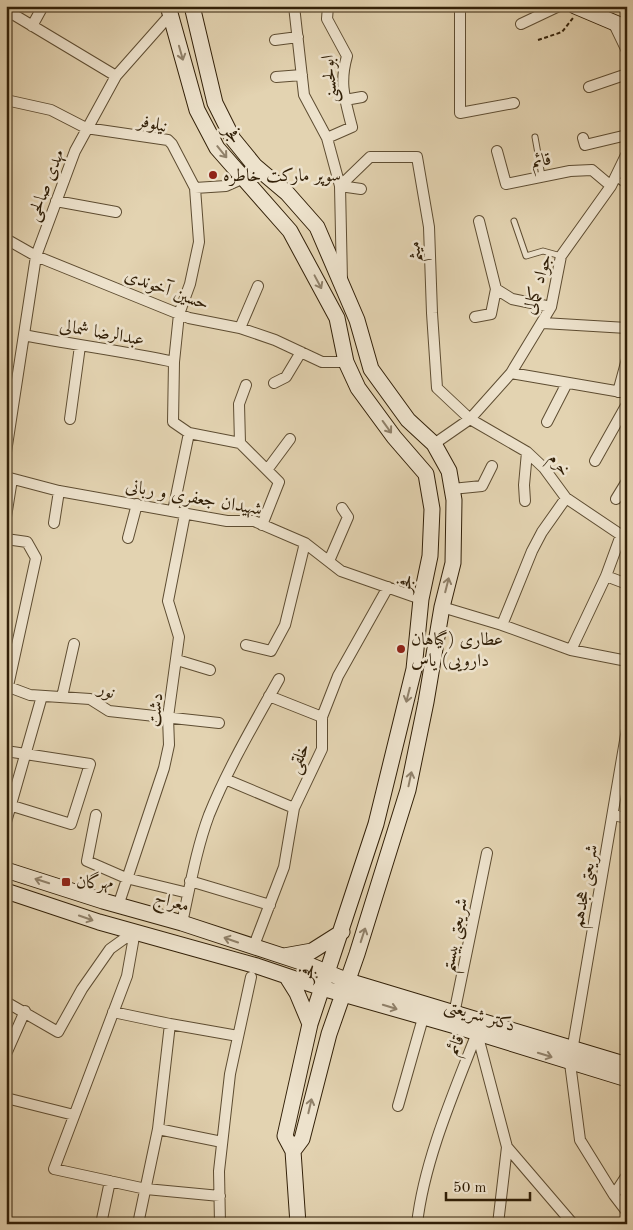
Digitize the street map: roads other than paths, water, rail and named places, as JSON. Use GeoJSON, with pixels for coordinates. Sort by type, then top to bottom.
{"type":"FeatureCollection","features":[{"type":"Feature","properties":{"kind":"main road"},"geometry":{"type":"LineString","coordinates":[[192,6],[215,103],[233,140],[255,166],[286,193],[317,227],[357,320],[371,369],[408,420],[434,444],[449,471],[454,500],[453,563],[442,607],[426,702],[408,790],[325,1050],[302,1139],[293,1151]]}},
{"type":"Feature","properties":{"kind":"main road"},"geometry":{"type":"LineString","coordinates":[[578,7],[627,28]]}},
{"type":"Feature","properties":{"kind":"main road","name":"فجر"},"geometry":{"type":"LineString","coordinates":[[169,11],[197,110],[217,148],[290,231],[337,318],[346,362],[358,388],[394,437],[426,474],[432,519],[430,556],[421,599],[414,669],[376,824],[342,932],[326,973],[310,1024],[285,1136],[293,1151],[298,1224]]}},
{"type":"Feature","properties":{"kind":"main road"},"geometry":{"type":"LineString","coordinates":[[197,110],[215,103]]}},
{"type":"Feature","properties":{"kind":"main road"},"geometry":{"type":"LineString","coordinates":[[421,599],[442,607]]}},
{"type":"Feature","properties":{"kind":"main road","name":"معراج"},"geometry":{"type":"LineString","coordinates":[[6,870],[118,906],[182,923],[326,973]]}},
{"type":"Feature","properties":{"kind":"main road"},"geometry":{"type":"LineString","coordinates":[[6,891],[99,922],[257,966],[322,988]]}},
{"type":"Feature","properties":{"kind":"main road"},"geometry":{"type":"LineString","coordinates":[[281,956],[312,951],[342,932]]}},
{"type":"Feature","properties":{"kind":"main road"},"geometry":{"type":"LineString","coordinates":[[353,965],[356,976],[364,986]]}},
{"type":"Feature","properties":{"kind":"main road","name":"دکتر شریعتی"},"geometry":{"type":"LineString","coordinates":[[326,973],[345,988],[572,1056],[627,1079]]}},
{"type":"Feature","properties":{"kind":"main road"},"geometry":{"type":"LineString","coordinates":[[287,977],[297,992],[310,1024]]}},
{"type":"Feature","properties":{"kind":"main road","name":"دکتر شریعتی"},"geometry":{"type":"LineString","coordinates":[[322,988],[364,986],[425,1011]]}},
{"type":"Feature","properties":{"kind":"main road","name":"دکتر شریعتی"},"geometry":{"type":"LineString","coordinates":[[572,1056],[627,1065]]}},
{"type":"Feature","properties":{"kind":"street"},"geometry":{"type":"LineString","coordinates":[[32,26],[43,6]]}},
{"type":"Feature","properties":{"kind":"street"},"geometry":{"type":"LineString","coordinates":[[294,6],[304,95],[327,138],[340,186],[342,284]]}},
{"type":"Feature","properties":{"kind":"street","name":"ابولحسنی"},"geometry":{"type":"LineString","coordinates":[[327,138],[352,127],[342,88],[343,71],[347,56],[327,19],[328,6]]}},
{"type":"Feature","properties":{"kind":"street"},"geometry":{"type":"LineString","coordinates":[[460,6],[460,113],[514,103]]}},
{"type":"Feature","properties":{"kind":"street"},"geometry":{"type":"LineString","coordinates":[[521,24],[559,6]]}},
{"type":"Feature","properties":{"kind":"street"},"geometry":{"type":"LineString","coordinates":[[6,10],[116,76]]}},
{"type":"Feature","properties":{"kind":"street","name":"مهدی صالحی"},"geometry":{"type":"LineString","coordinates":[[6,452],[36,256],[74,151],[116,76],[169,11]]}},
{"type":"Feature","properties":{"kind":"street"},"geometry":{"type":"LineString","coordinates":[[612,22],[627,51]]}},
{"type":"Feature","properties":{"kind":"street"},"geometry":{"type":"LineString","coordinates":[[275,40],[298,37]]}},
{"type":"Feature","properties":{"kind":"street"},"geometry":{"type":"LineString","coordinates":[[589,88],[627,74]]}},
{"type":"Feature","properties":{"kind":"street"},"geometry":{"type":"LineString","coordinates":[[276,77],[302,76]]}},
{"type":"Feature","properties":{"kind":"street"},"geometry":{"type":"LineString","coordinates":[[345,100],[362,97]]}},
{"type":"Feature","properties":{"kind":"street"},"geometry":{"type":"LineString","coordinates":[[6,100],[51,110],[86,128]]}},
{"type":"Feature","properties":{"kind":"street","name":"نیلوفر"},"geometry":{"type":"LineString","coordinates":[[86,128],[168,140],[172,144],[194,188]]}},
{"type":"Feature","properties":{"kind":"street"},"geometry":{"type":"LineString","coordinates":[[584,141],[627,135]]}},
{"type":"Feature","properties":{"kind":"street","name":"قائم"},"geometry":{"type":"LineString","coordinates":[[497,151],[506,184],[570,171],[592,170],[613,182]]}},
{"type":"Feature","properties":{"kind":"street","name":"جواد کمالی"},"geometry":{"type":"LineString","coordinates":[[434,444],[470,419],[511,373],[551,307],[561,256],[613,182],[627,153]]}},
{"type":"Feature","properties":{"kind":"street","name":"میثم"},"geometry":{"type":"LineString","coordinates":[[340,186],[370,158],[417,157],[430,227],[432,313],[437,388],[470,419]]}},
{"type":"Feature","properties":{"kind":"street"},"geometry":{"type":"LineString","coordinates":[[244,178],[226,186],[194,188],[199,242],[190,284],[179,314],[174,362],[174,422],[190,433],[240,443],[280,482],[262,525]]}},
{"type":"Feature","properties":{"kind":"street"},"geometry":{"type":"LineString","coordinates":[[340,186],[361,189]]}},
{"type":"Feature","properties":{"kind":"street"},"geometry":{"type":"LineString","coordinates":[[56,201],[116,212]]}},
{"type":"Feature","properties":{"kind":"street"},"geometry":{"type":"LineString","coordinates":[[475,317],[491,314],[496,289],[479,221]]}},
{"type":"Feature","properties":{"kind":"street","name":"حسین آخوندی"},"geometry":{"type":"LineString","coordinates":[[6,239],[36,256],[179,314],[240,328],[275,340],[322,362],[346,362]]}},
{"type":"Feature","properties":{"kind":"street"},"geometry":{"type":"LineString","coordinates":[[240,328],[258,286]]}},
{"type":"Feature","properties":{"kind":"street"},"geometry":{"type":"LineString","coordinates":[[496,289],[512,299],[551,307]]}},
{"type":"Feature","properties":{"kind":"street"},"geometry":{"type":"LineString","coordinates":[[543,323],[627,328]]}},
{"type":"Feature","properties":{"kind":"street","name":"عبدالرضا شمالی"},"geometry":{"type":"LineString","coordinates":[[24,335],[80,346],[124,351],[174,362]]}},
{"type":"Feature","properties":{"kind":"street"},"geometry":{"type":"LineString","coordinates":[[70,419],[80,346]]}},
{"type":"Feature","properties":{"kind":"street"},"geometry":{"type":"LineString","coordinates":[[274,383],[286,377],[301,352]]}},
{"type":"Feature","properties":{"kind":"street"},"geometry":{"type":"LineString","coordinates":[[511,373],[622,392],[627,360]]}},
{"type":"Feature","properties":{"kind":"street"},"geometry":{"type":"LineString","coordinates":[[546,422],[567,383]]}},
{"type":"Feature","properties":{"kind":"street"},"geometry":{"type":"LineString","coordinates":[[240,443],[239,404],[246,385]]}},
{"type":"Feature","properties":{"kind":"street"},"geometry":{"type":"LineString","coordinates":[[595,461],[627,404]]}},
{"type":"Feature","properties":{"kind":"street","name":"خرم"},"geometry":{"type":"LineString","coordinates":[[470,419],[527,452],[544,468],[566,498],[621,535],[606,576]]}},
{"type":"Feature","properties":{"kind":"street"},"geometry":{"type":"LineString","coordinates":[[173,511],[190,433]]}},
{"type":"Feature","properties":{"kind":"street"},"geometry":{"type":"LineString","coordinates":[[267,470],[290,439]]}},
{"type":"Feature","properties":{"kind":"street"},"geometry":{"type":"LineString","coordinates":[[525,501],[524,485],[527,452]]}},
{"type":"Feature","properties":{"kind":"street"},"geometry":{"type":"LineString","coordinates":[[452,488],[482,486],[492,466]]}},
{"type":"Feature","properties":{"kind":"street"},"geometry":{"type":"LineString","coordinates":[[6,517],[9,478]]}},
{"type":"Feature","properties":{"kind":"street","name":"شهیدان جعفری و ربانی"},"geometry":{"type":"LineString","coordinates":[[9,478],[59,491],[185,514],[227,521],[254,521],[305,543],[342,570],[421,599]]}},
{"type":"Feature","properties":{"kind":"street"},"geometry":{"type":"LineString","coordinates":[[616,499],[627,481]]}},
{"type":"Feature","properties":{"kind":"street"},"geometry":{"type":"LineString","coordinates":[[54,523],[59,491]]}},
{"type":"Feature","properties":{"kind":"street"},"geometry":{"type":"LineString","coordinates":[[502,625],[535,545],[566,498]]}},
{"type":"Feature","properties":{"kind":"street"},"geometry":{"type":"LineString","coordinates":[[128,538],[137,504]]}},
{"type":"Feature","properties":{"kind":"street"},"geometry":{"type":"LineString","coordinates":[[329,561],[348,517],[342,508]]}},
{"type":"Feature","properties":{"kind":"street","name":"دشت"},"geometry":{"type":"LineString","coordinates":[[118,906],[164,768],[169,745],[168,717],[179,637],[168,601],[185,514]]}},
{"type":"Feature","properties":{"kind":"street"},"geometry":{"type":"LineString","coordinates":[[6,539],[27,542],[36,558],[7,686]]}},
{"type":"Feature","properties":{"kind":"street"},"geometry":{"type":"LineString","coordinates":[[246,645],[271,651],[284,626],[305,543]]}},
{"type":"Feature","properties":{"kind":"street"},"geometry":{"type":"LineString","coordinates":[[571,650],[606,576],[627,584]]}},
{"type":"Feature","properties":{"kind":"street","name":"خلقی"},"geometry":{"type":"LineString","coordinates":[[253,948],[284,867],[294,808],[322,749],[322,717],[338,676],[374,608],[388,588]]}},
{"type":"Feature","properties":{"kind":"street"},"geometry":{"type":"LineString","coordinates":[[442,607],[502,625],[571,650],[627,661]]}},
{"type":"Feature","properties":{"kind":"street"},"geometry":{"type":"LineString","coordinates":[[62,697],[74,644]]}},
{"type":"Feature","properties":{"kind":"street"},"geometry":{"type":"LineString","coordinates":[[177,660],[210,670]]}},
{"type":"Feature","properties":{"kind":"street"},"geometry":{"type":"LineString","coordinates":[[182,923],[190,881],[208,817],[225,780],[279,679]]}},
{"type":"Feature","properties":{"kind":"street","name":"نور"},"geometry":{"type":"LineString","coordinates":[[7,686],[30,696],[90,699],[109,711],[220,723]]}},
{"type":"Feature","properties":{"kind":"street"},"geometry":{"type":"LineString","coordinates":[[6,822],[9,804],[42,696]]}},
{"type":"Feature","properties":{"kind":"street"},"geometry":{"type":"LineString","coordinates":[[269,696],[322,717]]}},
{"type":"Feature","properties":{"kind":"street","name":"شریعتی هجدهم"},"geometry":{"type":"LineString","coordinates":[[627,729],[572,1056],[580,1140],[614,1195],[627,1212]]}},
{"type":"Feature","properties":{"kind":"street"},"geometry":{"type":"LineString","coordinates":[[6,751],[90,764],[71,824],[9,804]]}},
{"type":"Feature","properties":{"kind":"street"},"geometry":{"type":"LineString","coordinates":[[225,780],[294,808]]}},
{"type":"Feature","properties":{"kind":"street"},"geometry":{"type":"LineString","coordinates":[[96,815],[86,861],[126,878],[188,893]]}},
{"type":"Feature","properties":{"kind":"street"},"geometry":{"type":"LineString","coordinates":[[613,815],[627,818]]}},
{"type":"Feature","properties":{"kind":"street","name":"شریعتی بیستم"},"geometry":{"type":"LineString","coordinates":[[453,1019],[487,853]]}},
{"type":"Feature","properties":{"kind":"street"},"geometry":{"type":"LineString","coordinates":[[190,881],[270,904]]}},
{"type":"Feature","properties":{"kind":"street"},"geometry":{"type":"LineString","coordinates":[[6,1002],[58,1032],[82,989],[110,949],[135,932]]}},
{"type":"Feature","properties":{"kind":"street"},"geometry":{"type":"LineString","coordinates":[[135,932],[127,976],[54,1168],[146,1189],[220,1196]]}},
{"type":"Feature","properties":{"kind":"street"},"geometry":{"type":"LineString","coordinates":[[220,1224],[222,1142],[230,1074],[251,977]]}},
{"type":"Feature","properties":{"kind":"street"},"geometry":{"type":"LineString","coordinates":[[398,1106],[425,1011]]}},
{"type":"Feature","properties":{"kind":"street"},"geometry":{"type":"LineString","coordinates":[[6,1054],[25,1012]]}},
{"type":"Feature","properties":{"kind":"street"},"geometry":{"type":"LineString","coordinates":[[113,1012],[238,1036]]}},
{"type":"Feature","properties":{"kind":"street"},"geometry":{"type":"LineString","coordinates":[[138,1224],[158,1129],[170,1024]]}},
{"type":"Feature","properties":{"kind":"street","name":"قائم"},"geometry":{"type":"LineString","coordinates":[[479,1027],[507,1147],[498,1224]]}},
{"type":"Feature","properties":{"kind":"street","name":"قائم"},"geometry":{"type":"LineString","coordinates":[[417,1224],[420,1194],[456,1085],[479,1027]]}},
{"type":"Feature","properties":{"kind":"street"},"geometry":{"type":"LineString","coordinates":[[6,1098],[74,1115]]}},
{"type":"Feature","properties":{"kind":"street"},"geometry":{"type":"LineString","coordinates":[[158,1129],[222,1142]]}},
{"type":"Feature","properties":{"kind":"street"},"geometry":{"type":"LineString","coordinates":[[507,1147],[573,1224]]}},
{"type":"Feature","properties":{"kind":"street"},"geometry":{"type":"LineString","coordinates":[[614,1195],[627,1175]]}},
{"type":"Feature","properties":{"kind":"street"},"geometry":{"type":"LineString","coordinates":[[102,1224],[110,1181]]}},
{"type":"Feature","properties":{"kind":"lane"},"geometry":{"type":"LineString","coordinates":[[535,137],[542,177]]}},
{"type":"Feature","properties":{"kind":"lane"},"geometry":{"type":"LineString","coordinates":[[613,182],[627,186]]}},
{"type":"Feature","properties":{"kind":"lane"},"geometry":{"type":"LineString","coordinates":[[514,221],[526,256],[544,252],[561,256]]}},
{"type":"Feature","properties":{"kind":"place","name":"سوپر مارکت خاطره"},"geometry":{"type":"Point","coordinates":[213,175]}},
{"type":"Feature","properties":{"kind":"place","name":"عطاری (گیاهان دارویی) یاس"},"geometry":{"type":"Point","coordinates":[401,649]}},
{"type":"Feature","properties":{"kind":"place","name":"مهرگان"},"geometry":{"type":"Point","coordinates":[66,882]}}]}
